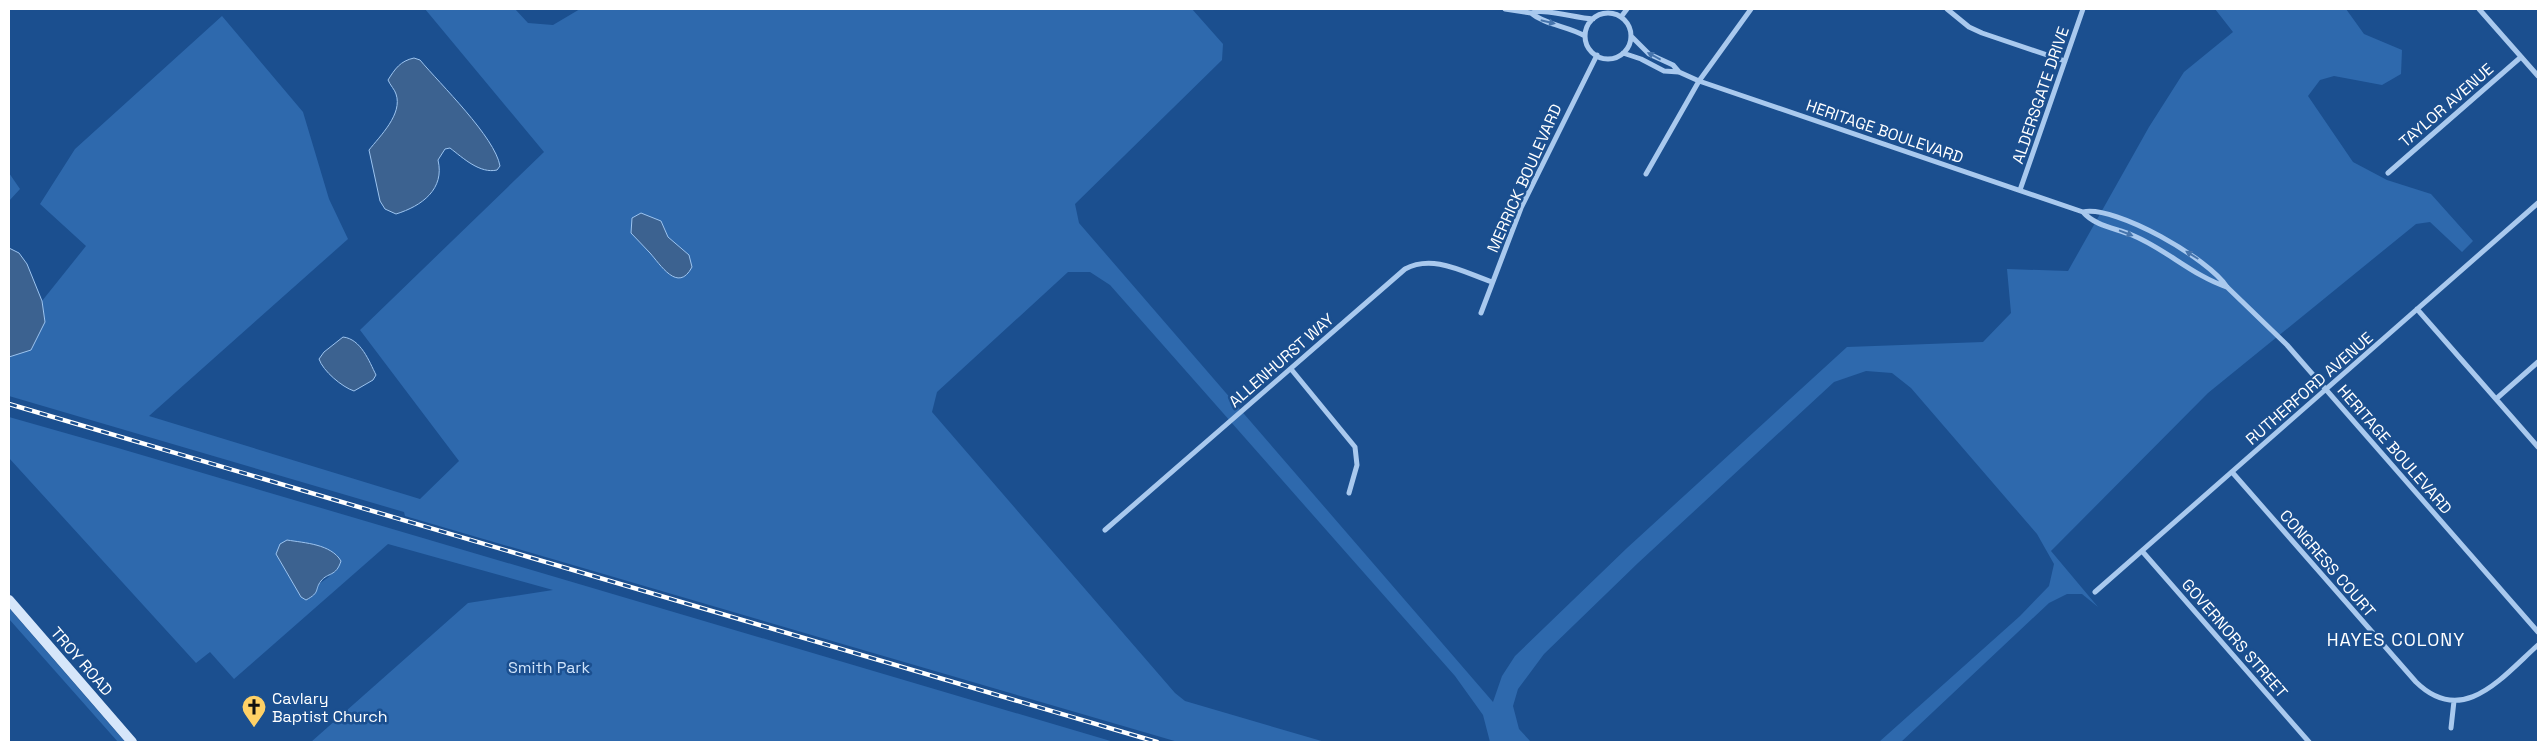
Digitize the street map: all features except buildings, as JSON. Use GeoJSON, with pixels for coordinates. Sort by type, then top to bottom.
{"type":"FeatureCollection","features":[{"type":"Feature","properties":{"kind":"street"},"geometry":{"type":"LineString","coordinates":[[1505,9],[1531,13],[1540,10],[1566,16],[1593,19],[1607,13],[1621,17],[1628,26],[1631,36],[1628,46],[1622,53],[1607,58],[1597,55],[1590,49],[1585,36],[1587,27],[1593,19]]}},
{"type":"Feature","properties":{"kind":"street"},"geometry":{"type":"LineString","coordinates":[[1621,17],[1627,9]]}},
{"type":"Feature","properties":{"kind":"street"},"geometry":{"type":"LineString","coordinates":[[1646,174],[1699,81],[1752,9]]}},
{"type":"Feature","properties":{"kind":"street"},"geometry":{"type":"LineString","coordinates":[[1947,9],[1969,26],[1982,33],[2065,61]]}},
{"type":"Feature","properties":{"kind":"street","name":"ALDERSGATE DRIVE"},"geometry":{"type":"LineString","coordinates":[[2020,190],[2083,9]]}},
{"type":"Feature","properties":{"kind":"street"},"geometry":{"type":"LineString","coordinates":[[2479,9],[2538,76]]}},
{"type":"Feature","properties":{"kind":"street"},"geometry":{"type":"LineString","coordinates":[[1531,13],[1538,20],[1574,30],[1585,36]]}},
{"type":"Feature","properties":{"kind":"street","name":"HERITAGE BOULEVARD"},"geometry":{"type":"LineString","coordinates":[[1631,36],[1649,54],[1673,65],[1679,72]]}},
{"type":"Feature","properties":{"kind":"street","name":"HERITAGE BOULEVARD"},"geometry":{"type":"LineString","coordinates":[[1622,53],[1641,59],[1664,71],[1679,72],[1699,81],[2083,212],[2094,210],[2141,226],[2195,256],[2221,276],[2228,287],[2287,345],[2538,632]]}},
{"type":"Feature","properties":{"kind":"street","name":"MERRICK BOULEVARD"},"geometry":{"type":"LineString","coordinates":[[1481,314],[1520,208],[1597,55]]}},
{"type":"Feature","properties":{"kind":"street","name":"TAYLOR AVENUE"},"geometry":{"type":"LineString","coordinates":[[2388,173],[2521,57]]}},
{"type":"Feature","properties":{"kind":"street","name":"RUTHERFORD AVENUE"},"geometry":{"type":"LineString","coordinates":[[2095,592],[2538,203]]}},
{"type":"Feature","properties":{"kind":"street","name":"HERITAGE BOULEVARD"},"geometry":{"type":"LineString","coordinates":[[2083,212],[2090,220],[2133,235],[2162,249],[2211,282],[2228,287]]}},
{"type":"Feature","properties":{"kind":"street","name":"ALLENHURST WAY"},"geometry":{"type":"LineString","coordinates":[[1105,530],[1405,269],[1416,263],[1439,264],[1492,282]]}},
{"type":"Feature","properties":{"kind":"street"},"geometry":{"type":"LineString","coordinates":[[2417,309],[2538,447]]}},
{"type":"Feature","properties":{"kind":"street"},"geometry":{"type":"LineString","coordinates":[[2496,398],[2538,362]]}},
{"type":"Feature","properties":{"kind":"street"},"geometry":{"type":"LineString","coordinates":[[1291,369],[1355,447],[1357,465],[1349,493]]}},
{"type":"Feature","properties":{"kind":"street","name":"CONGRESS COURT"},"geometry":{"type":"LineString","coordinates":[[2232,472],[2416,682],[2437,698],[2454,701]]}},
{"type":"Feature","properties":{"kind":"street","name":"GOVERNORS STREET"},"geometry":{"type":"LineString","coordinates":[[2142,551],[2309,742]]}},
{"type":"Feature","properties":{"kind":"street","name":"TROY ROAD"},"geometry":{"type":"LineString","coordinates":[[9,600],[132,742]]}},
{"type":"Feature","properties":{"kind":"street"},"geometry":{"type":"LineString","coordinates":[[2452,728],[2454,701],[2465,700],[2482,693],[2538,645]]}},
{"type":"Feature","properties":{"kind":"green space"},"geometry":{"type":"Polygon","coordinates":[[[425,9],[515,9],[528,23],[553,25],[580,9],[1192,9],[1223,44],[1222,60],[1075,204],[1079,223],[1493,702],[1502,676],[1515,656],[1627,548],[1847,347],[1983,342],[2011,313],[2007,269],[2068,271],[2149,127],[2184,72],[2233,32],[2215,9],[2346,9],[2364,34],[2402,50],[2401,74],[2382,85],[2334,76],[2320,80],[2308,96],[2353,162],[2387,180],[2431,194],[2473,241],[2462,252],[2430,222],[2416,224],[2208,393],[2051,551],[2098,607],[2082,594],[2067,594],[2049,603],[1901,742],[1879,742],[2020,616],[2049,586],[2054,564],[2037,534],[1911,388],[1892,373],[1866,371],[1834,382],[1638,563],[1544,654],[1518,689],[1513,706],[1519,729],[1531,742],[1490,742],[1483,715],[1455,676],[1110,285],[1090,272],[1068,272],[937,392],[932,412],[1175,693],[1185,701],[1325,742],[1178,742],[405,516],[404,512],[9,396],[9,357],[13,356],[45,322],[42,301],[86,246],[40,204],[75,149],[222,16],[303,112],[329,199],[348,239],[149,416],[420,499],[459,461],[360,330],[544,152],[425,9]]]}},
{"type":"Feature","properties":{"kind":"green space"},"geometry":{"type":"Polygon","coordinates":[[[9,173],[20,189],[9,201],[9,173]]]}},
{"type":"Feature","properties":{"kind":"green space","name":"Smith Park"},"geometry":{"type":"Polygon","coordinates":[[[9,417],[1114,742],[311,742],[468,603],[553,590],[388,544],[234,679],[210,652],[196,663],[9,458],[9,417]],[[276,554],[301,597],[330,576],[276,554]]]}},
{"type":"Feature","properties":{"kind":"green space"},"geometry":{"type":"Polygon","coordinates":[[[9,608],[125,742],[118,742],[9,619],[9,608]]]}},
{"type":"Feature","properties":{"kind":"shaded area"},"geometry":{"type":"Polygon","coordinates":[[[414,58],[420,60],[478,126],[496,154],[500,166],[497,170],[484,170],[450,148],[445,149],[438,160],[438,180],[435,188],[423,201],[406,211],[396,214],[385,209],[380,201],[369,150],[389,124],[396,109],[396,94],[388,80],[401,63],[414,58]]]}},
{"type":"Feature","properties":{"kind":"shaded area"},"geometry":{"type":"Polygon","coordinates":[[[641,213],[661,221],[668,237],[689,255],[692,267],[687,275],[681,278],[669,274],[631,233],[632,218],[641,213]]]}},
{"type":"Feature","properties":{"kind":"shaded area"},"geometry":{"type":"Polygon","coordinates":[[[9,248],[19,253],[27,264],[42,301],[45,322],[31,350],[9,357],[9,248]]]}},
{"type":"Feature","properties":{"kind":"shaded area"},"geometry":{"type":"Polygon","coordinates":[[[343,337],[360,346],[376,375],[373,380],[354,391],[333,378],[319,359],[324,352],[343,337]]]}},
{"type":"Feature","properties":{"kind":"shaded area"},"geometry":{"type":"Polygon","coordinates":[[[287,540],[309,543],[324,548],[337,555],[341,561],[337,570],[324,578],[315,593],[306,600],[301,597],[276,554],[280,544],[287,540]]]}},
{"type":"Feature","properties":{"kind":"railway"},"geometry":{"type":"LineString","coordinates":[[9,404],[1157,742]]}},
{"type":"Feature","properties":{"kind":"place","name":"Cavlary Baptist Church"},"geometry":{"type":"Point","coordinates":[254,728]}},
{"type":"Feature","properties":{"kind":"district","name":"HAYES COLONY"},"geometry":{"type":"Point","coordinates":[2396,640]}}]}
